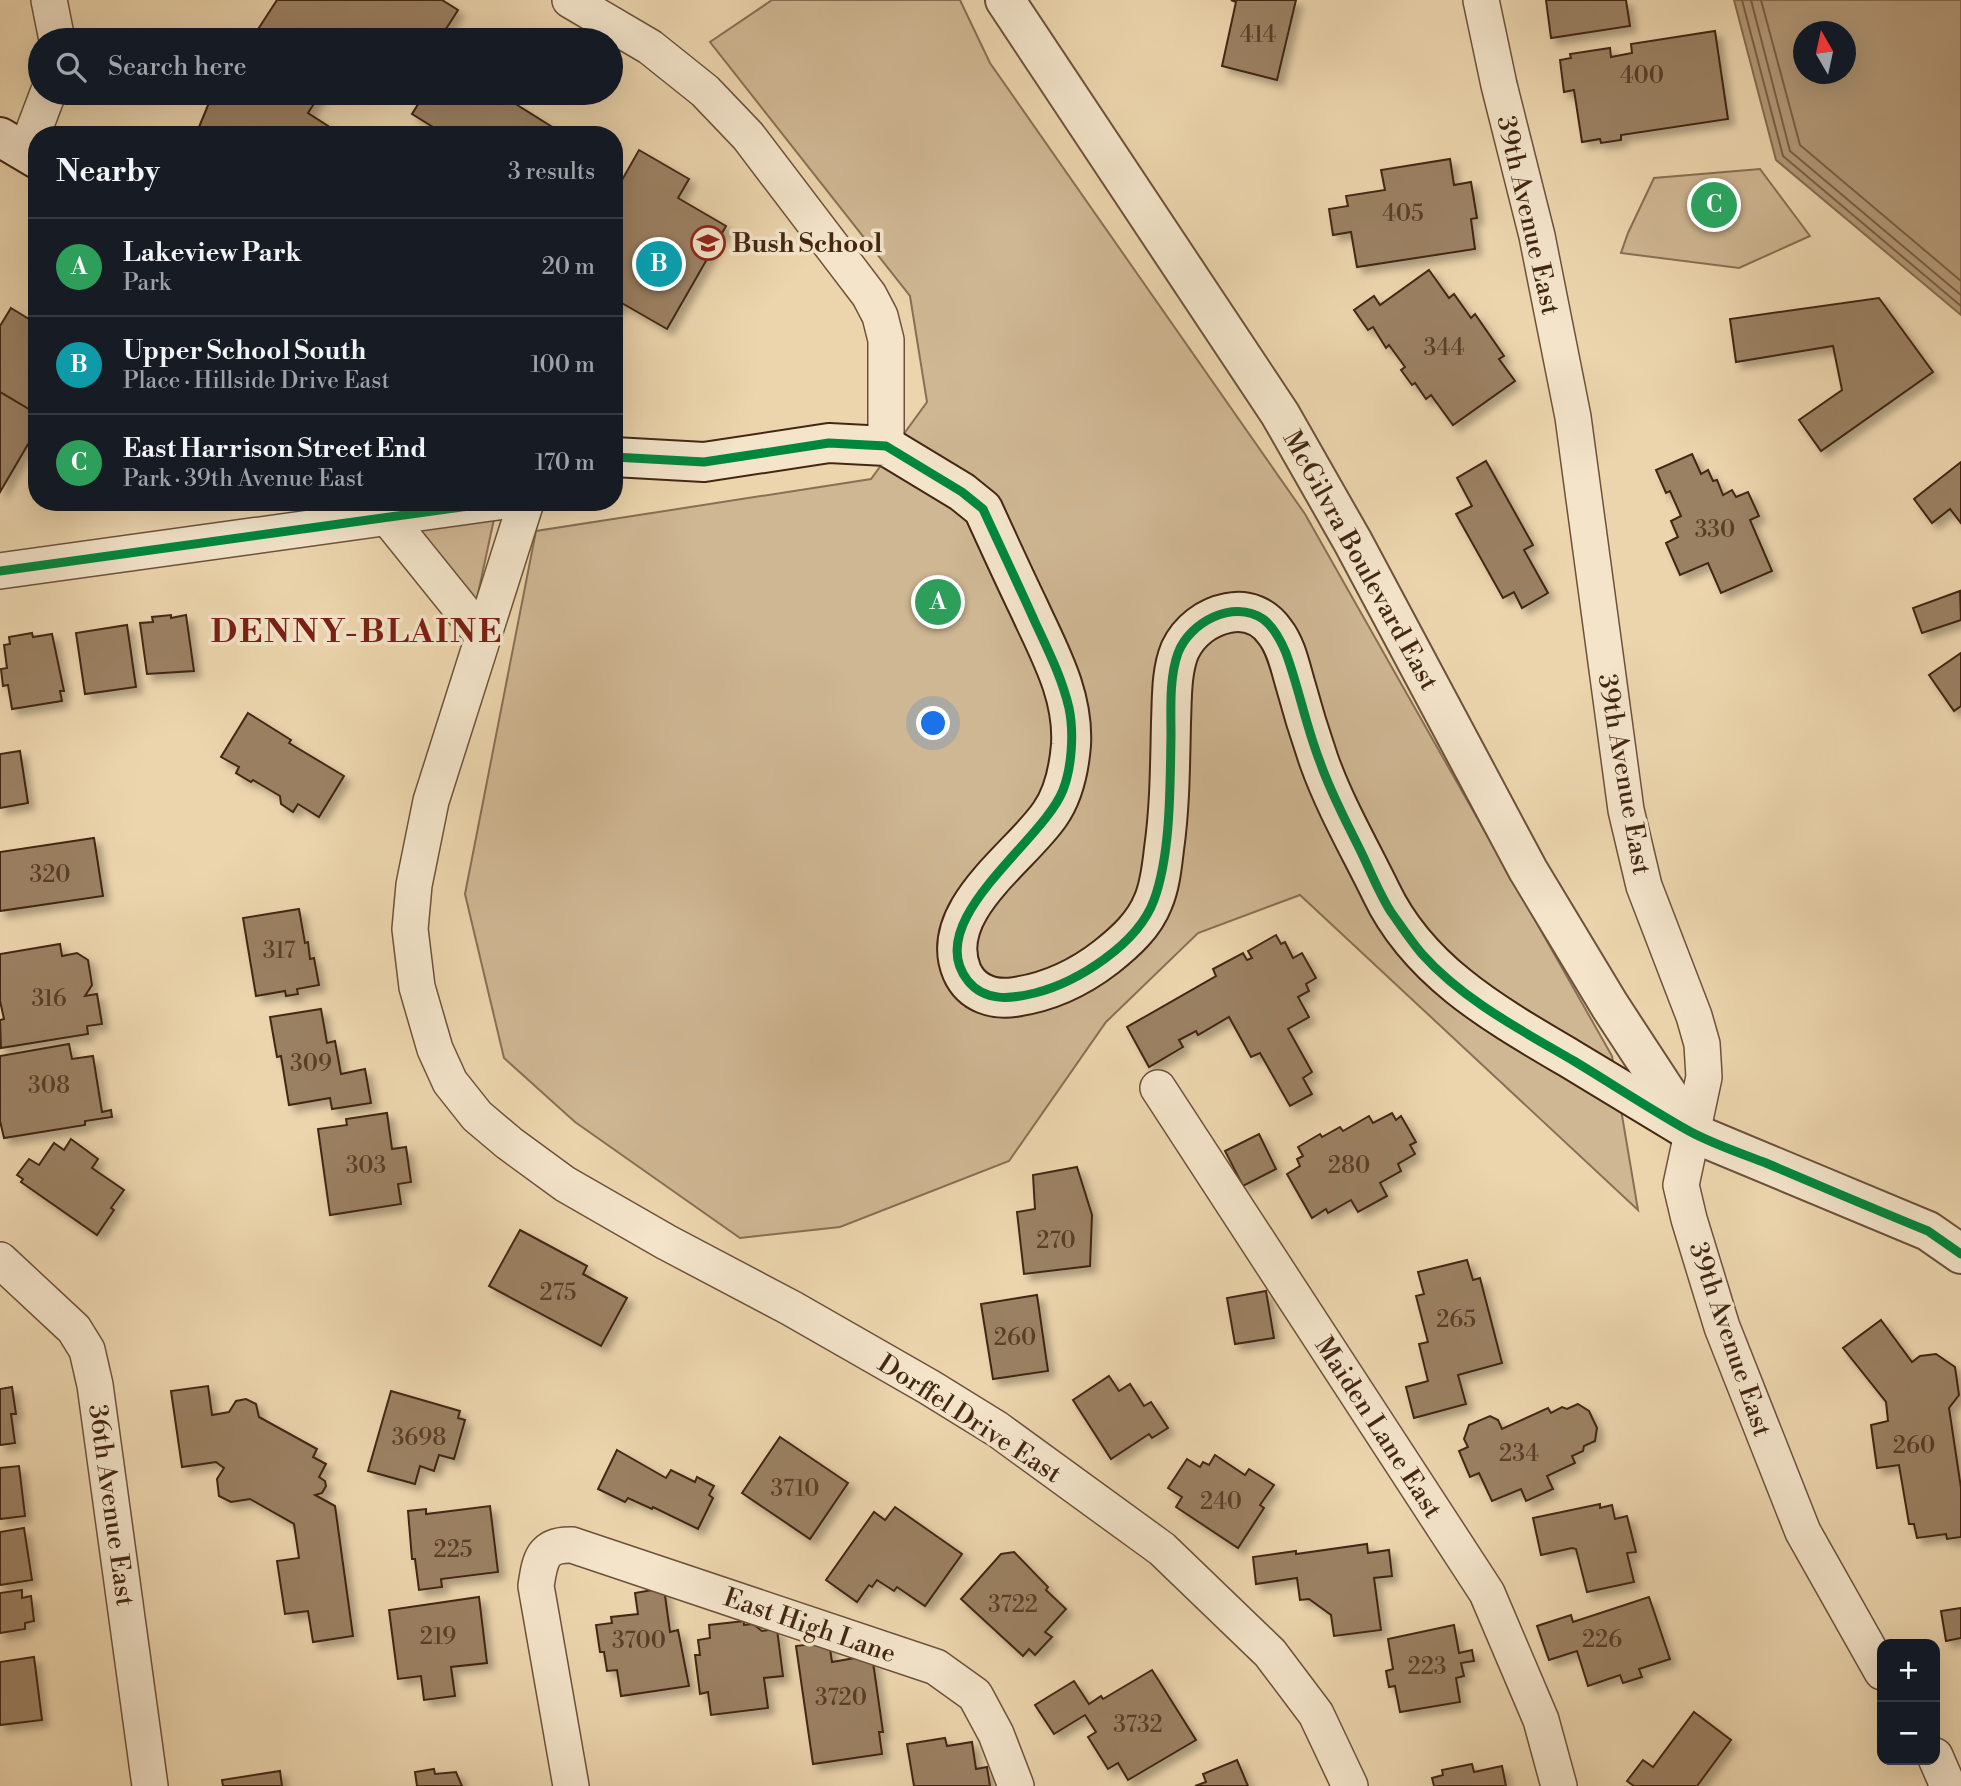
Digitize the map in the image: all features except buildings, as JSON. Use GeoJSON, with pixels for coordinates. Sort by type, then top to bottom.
{"type":"FeatureCollection","features":[{"type":"Feature","properties":{"kind":"main road","name":"McGilvra Boulevard East"},"geometry":{"type":"LineString","coordinates":[[1005,0],[1280,414],[1353,541],[1528,870],[1610,1006],[1693,1133]]}},
{"type":"Feature","properties":{"kind":"main road"},"geometry":{"type":"LineString","coordinates":[[623,458],[704,462],[829,443],[886,446],[962,492],[983,509],[1060,676],[1071,714],[1071,747],[1064,788],[1050,814],[978,896],[964,918],[959,937],[958,958],[963,974],[972,986],[985,995],[1003,998],[1040,992],[1062,984],[1098,963],[1141,924],[1154,901],[1170,807],[1171,708],[1178,654],[1188,637],[1205,621],[1226,613],[1244,611],[1262,618],[1275,631],[1285,649],[1321,765],[1388,907],[1422,954],[1470,997],[1693,1133],[1928,1231],[1961,1254]]}},
{"type":"Feature","properties":{"kind":"street"},"geometry":{"type":"LineString","coordinates":[[49,0],[55,28]]}},
{"type":"Feature","properties":{"kind":"street"},"geometry":{"type":"LineString","coordinates":[[570,0],[618,28]]}},
{"type":"Feature","properties":{"kind":"street","name":"39th Avenue East"},"geometry":{"type":"LineString","coordinates":[[1481,0],[1499,85],[1537,236],[1573,417],[1626,810],[1644,886],[1694,1016],[1702,1044],[1704,1077],[1681,1185],[1689,1219],[1722,1327],[1802,1532],[1877,1663]]}},
{"type":"Feature","properties":{"kind":"street"},"geometry":{"type":"LineString","coordinates":[[623,31],[650,47],[705,91],[748,136],[869,295],[880,316],[886,340],[886,446]]}},
{"type":"Feature","properties":{"kind":"street"},"geometry":{"type":"LineString","coordinates":[[32,126],[42,105]]}},
{"type":"Feature","properties":{"kind":"street"},"geometry":{"type":"LineString","coordinates":[[0,571],[342,514],[388,518],[436,511]]}},
{"type":"Feature","properties":{"kind":"street","name":"Dorffel Drive East"},"geometry":{"type":"LineString","coordinates":[[523,511],[431,801],[414,886],[410,929],[417,987],[435,1049],[450,1082],[477,1116],[565,1184],[666,1242],[791,1308],[940,1394],[997,1429],[1162,1549],[1270,1653],[1316,1714],[1350,1786]]}},
{"type":"Feature","properties":{"kind":"street"},"geometry":{"type":"LineString","coordinates":[[388,518],[483,636]]}},
{"type":"Feature","properties":{"kind":"street","name":"Maiden Lane East"},"geometry":{"type":"LineString","coordinates":[[1158,1088],[1487,1593],[1541,1720],[1559,1786]]}},
{"type":"Feature","properties":{"kind":"street","name":"36th Avenue East"},"geometry":{"type":"LineString","coordinates":[[0,1259],[74,1329],[87,1350],[96,1385],[150,1786]]}},
{"type":"Feature","properties":{"kind":"street","name":"East High Lane"},"geometry":{"type":"LineString","coordinates":[[571,1786],[536,1586],[538,1568],[545,1553],[557,1545],[572,1545],[936,1667],[975,1695],[996,1734],[1016,1786]]}},
{"type":"Feature","properties":{"kind":"street"},"geometry":{"type":"LineString","coordinates":[[1939,1765],[1948,1786]]}},
{"type":"Feature","properties":{"kind":"shaded area"},"geometry":{"type":"Polygon","coordinates":[[[772,0],[960,0],[990,63],[1305,514],[1612,1056],[1638,1210],[1300,895],[1198,933],[1106,1022],[1009,1161],[840,1227],[740,1238],[575,1122],[504,1058],[465,894],[536,531],[871,479],[927,402],[910,296],[710,42],[772,0]]]}},
{"type":"Feature","properties":{"kind":"shaded area"},"geometry":{"type":"Polygon","coordinates":[[[1760,169],[1810,236],[1739,268],[1621,253],[1654,178],[1760,169]]]}},
{"type":"Feature","properties":{"kind":"shaded area"},"geometry":{"type":"Polygon","coordinates":[[[494,519],[476,603],[420,530],[494,519]]]}},
{"type":"Feature","properties":{"kind":"water"},"geometry":{"type":"Polygon","coordinates":[[[1734,0],[1961,0],[1961,315],[1776,160],[1734,0]]]}},
{"type":"Feature","properties":{"kind":"cycle path"},"geometry":{"type":"LineString","coordinates":[[623,458],[704,462],[829,443],[886,446],[962,492],[983,509],[1059,675],[1071,717],[1072,738],[1066,781],[1051,811],[990,883],[972,908],[960,933],[957,958],[968,981],[982,993],[1017,997],[1052,988],[1105,959],[1135,932],[1154,900],[1164,862],[1170,797],[1171,694],[1178,653],[1184,642],[1202,623],[1226,613],[1251,613],[1271,626],[1284,648],[1324,774],[1383,899],[1414,944],[1438,971],[1513,1026],[1689,1131],[1928,1231],[1961,1254]]}},
{"type":"Feature","properties":{"kind":"cycle path"},"geometry":{"type":"LineString","coordinates":[[0,571],[433,511]]}},
{"type":"Feature","properties":{"kind":"place","name":"East Harrison Street End"},"geometry":{"type":"Point","coordinates":[1714,205]}},
{"type":"Feature","properties":{"kind":"place","name":"Bush School"},"geometry":{"type":"Point","coordinates":[708,243]}},
{"type":"Feature","properties":{"kind":"place","name":"Upper School South"},"geometry":{"type":"Point","coordinates":[659,264]}},
{"type":"Feature","properties":{"kind":"place","name":"Lakeview Park"},"geometry":{"type":"Point","coordinates":[938,602]}},
{"type":"Feature","properties":{"kind":"district","name":"DENNY-BLAINE"},"geometry":{"type":"Point","coordinates":[357,630]}}]}
